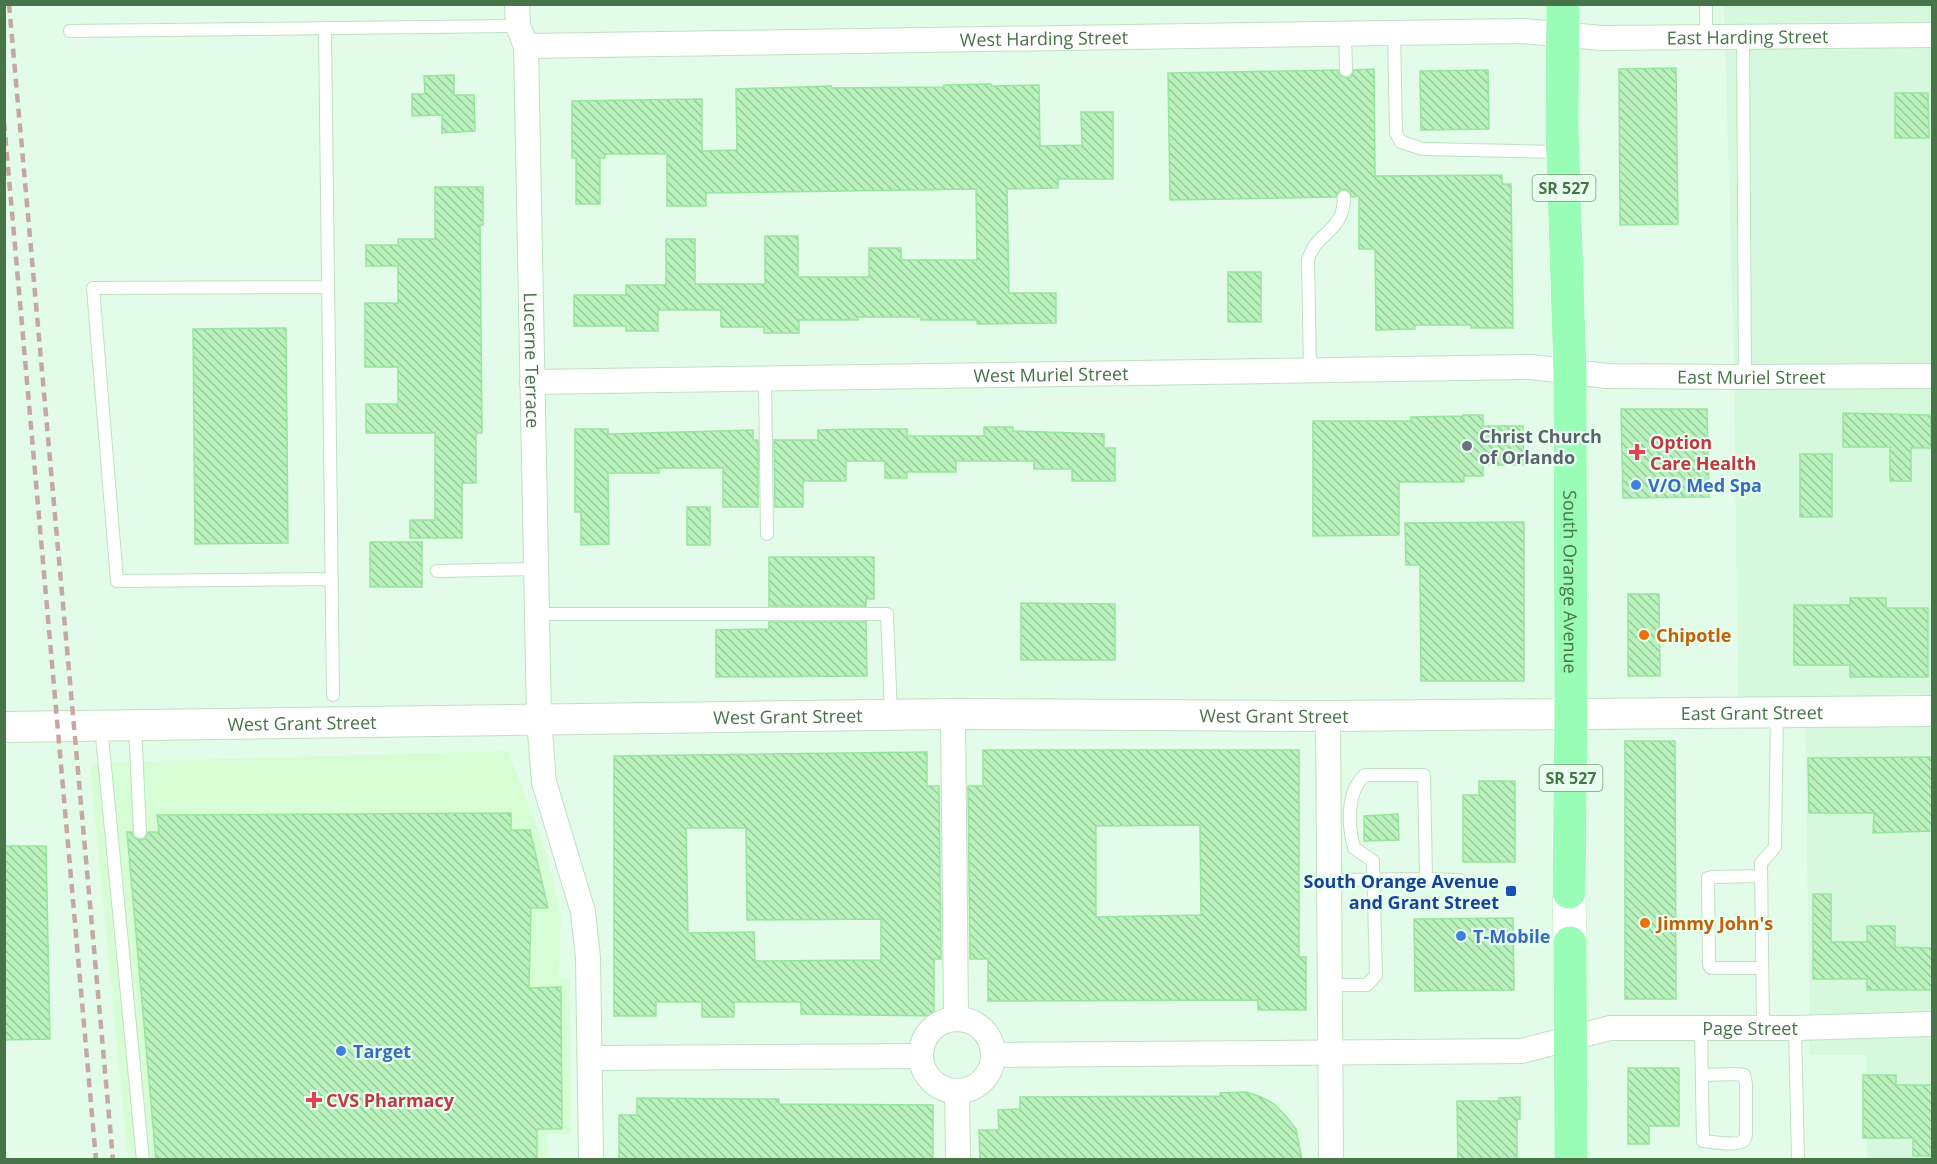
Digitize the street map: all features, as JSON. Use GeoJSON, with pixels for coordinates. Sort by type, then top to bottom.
{"type":"FeatureCollection","features":[{"type":"Feature","properties":{"kind":"main road","name":"South Orange Avenue"},"geometry":{"type":"LineString","coordinates":[[1563,19],[1563,152],[1570,372],[1571,1160]]}},
{"type":"Feature","properties":{"kind":"street","name":"East Harding Street"},"geometry":{"type":"LineString","coordinates":[[1563,19],[1601,38],[1932,34]]}},
{"type":"Feature","properties":{"kind":"street","name":"West Harding Street"},"geometry":{"type":"LineString","coordinates":[[520,25],[1345,34],[1523,31],[1563,19]]}},
{"type":"Feature","properties":{"kind":"street","name":"Lucerne Terrace"},"geometry":{"type":"LineString","coordinates":[[520,25],[532,382],[539,719],[544,782],[583,912],[588,958],[591,1160]]}},
{"type":"Feature","properties":{"kind":"street","name":"West Muriel Street"},"geometry":{"type":"LineString","coordinates":[[532,382],[1310,370],[1531,368],[1570,372]]}},
{"type":"Feature","properties":{"kind":"street","name":"East Muriel Street"},"geometry":{"type":"LineString","coordinates":[[1570,372],[1607,376],[1932,376]]}},
{"type":"Feature","properties":{"kind":"street","name":"East Grant Street"},"geometry":{"type":"LineString","coordinates":[[1571,714],[1932,711]]}},
{"type":"Feature","properties":{"kind":"street","name":"West Grant Street"},"geometry":{"type":"LineString","coordinates":[[4,727],[953,714],[1328,716],[1571,714]]}},
{"type":"Feature","properties":{"kind":"street"},"geometry":{"type":"LineString","coordinates":[[953,714],[956,1019]]}},
{"type":"Feature","properties":{"kind":"street"},"geometry":{"type":"LineString","coordinates":[[1328,716],[1331,1160]]}},
{"type":"Feature","properties":{"kind":"street"},"geometry":{"type":"LineString","coordinates":[[956,1019],[970,1022],[982,1030],[990,1041],[993,1055],[990,1069],[982,1081],[970,1088],[957,1091],[943,1089],[932,1081],[923,1070],[921,1056],[923,1042],[931,1030],[943,1022],[956,1019]]}},
{"type":"Feature","properties":{"kind":"street","name":"Page Street"},"geometry":{"type":"LineString","coordinates":[[993,1055],[1522,1051],[1610,1028],[1795,1028],[1932,1024]]}},
{"type":"Feature","properties":{"kind":"street"},"geometry":{"type":"LineString","coordinates":[[590,1058],[921,1056]]}},
{"type":"Feature","properties":{"kind":"street"},"geometry":{"type":"LineString","coordinates":[[957,1091],[958,1160]]}},
{"type":"Feature","properties":{"kind":"lane"},"geometry":{"type":"LineString","coordinates":[[1706,4],[1706,37]]}},
{"type":"Feature","properties":{"kind":"lane"},"geometry":{"type":"LineString","coordinates":[[70,31],[520,25]]}},
{"type":"Feature","properties":{"kind":"lane"},"geometry":{"type":"LineString","coordinates":[[325,28],[333,695]]}},
{"type":"Feature","properties":{"kind":"lane"},"geometry":{"type":"LineString","coordinates":[[1394,33],[1396,133],[1401,142],[1423,149],[1563,152]]}},
{"type":"Feature","properties":{"kind":"lane"},"geometry":{"type":"LineString","coordinates":[[1345,34],[1346,70]]}},
{"type":"Feature","properties":{"kind":"lane"},"geometry":{"type":"LineString","coordinates":[[1743,36],[1746,377]]}},
{"type":"Feature","properties":{"kind":"lane"},"geometry":{"type":"LineString","coordinates":[[1310,370],[1308,260],[1312,248],[1336,226],[1342,216],[1344,197]]}},
{"type":"Feature","properties":{"kind":"lane"},"geometry":{"type":"LineString","coordinates":[[328,287],[93,288],[117,581],[332,579]]}},
{"type":"Feature","properties":{"kind":"lane"},"geometry":{"type":"LineString","coordinates":[[765,379],[767,534]]}},
{"type":"Feature","properties":{"kind":"lane"},"geometry":{"type":"LineString","coordinates":[[437,571],[536,568]]}},
{"type":"Feature","properties":{"kind":"lane"},"geometry":{"type":"LineString","coordinates":[[537,614],[887,614],[891,715]]}},
{"type":"Feature","properties":{"kind":"lane"},"geometry":{"type":"LineString","coordinates":[[1763,1028],[1761,863],[1775,847],[1777,712]]}},
{"type":"Feature","properties":{"kind":"lane"},"geometry":{"type":"LineString","coordinates":[[135,724],[140,832]]}},
{"type":"Feature","properties":{"kind":"lane"},"geometry":{"type":"LineString","coordinates":[[101,725],[143,1160]]}},
{"type":"Feature","properties":{"kind":"lane"},"geometry":{"type":"LineString","coordinates":[[1330,985],[1367,985],[1376,975],[1372,861],[1354,848],[1351,838],[1350,799],[1358,781],[1365,775],[1424,776],[1425,879]]}},
{"type":"Feature","properties":{"kind":"lane"},"geometry":{"type":"LineString","coordinates":[[1761,876],[1712,877],[1708,878],[1708,881],[1709,965],[1711,968],[1762,968]]}},
{"type":"Feature","properties":{"kind":"lane"},"geometry":{"type":"LineString","coordinates":[[1329,880],[1460,880]]}},
{"type":"Feature","properties":{"kind":"lane"},"geometry":{"type":"LineString","coordinates":[[1701,1028],[1703,1141],[1728,1143],[1743,1141],[1746,1138],[1744,1076],[1737,1074],[1702,1075]]}},
{"type":"Feature","properties":{"kind":"lane"},"geometry":{"type":"LineString","coordinates":[[1795,1028],[1798,1160]]}},
{"type":"Feature","properties":{"kind":"shaded area"},"geometry":{"type":"Polygon","coordinates":[[[1724,5],[1932,5],[1932,1159],[1867,1159],[1866,1055],[1810,1055],[1805,713],[1738,714],[1734,365],[1724,5]]]}},
{"type":"Feature","properties":{"kind":"shaded area"},"geometry":{"type":"Polygon","coordinates":[[[508,751],[544,845],[561,915],[559,978],[570,979],[571,1134],[547,1134],[548,1159],[128,1159],[90,765],[113,762],[508,751]]]}},
{"type":"Feature","properties":{"kind":"building"},"geometry":{"type":"Polygon","coordinates":[[[1676,68],[1678,224],[1620,225],[1619,69],[1676,68]]]}},
{"type":"Feature","properties":{"kind":"building"},"geometry":{"type":"Polygon","coordinates":[[[1374,69],[1375,176],[1502,175],[1502,184],[1511,184],[1513,328],[1415,325],[1415,329],[1376,330],[1375,249],[1359,249],[1359,196],[1352,197],[1345,189],[1340,190],[1336,197],[1170,200],[1168,73],[1338,70],[1339,75],[1346,78],[1351,77],[1354,70],[1374,69]]]}},
{"type":"Feature","properties":{"kind":"building"},"geometry":{"type":"Polygon","coordinates":[[[1488,70],[1489,129],[1421,130],[1420,71],[1488,70]]]}},
{"type":"Feature","properties":{"kind":"building"},"geometry":{"type":"Polygon","coordinates":[[[454,75],[454,95],[474,95],[475,131],[442,133],[442,115],[412,116],[412,94],[425,94],[424,76],[454,75]]]}},
{"type":"Feature","properties":{"kind":"building"},"geometry":{"type":"Polygon","coordinates":[[[991,84],[991,86],[1039,85],[1040,146],[1082,145],[1081,112],[1113,112],[1113,179],[1058,179],[1058,188],[1007,189],[1009,293],[1056,293],[1056,323],[977,324],[977,320],[858,317],[858,320],[799,320],[799,333],[764,333],[764,327],[721,327],[721,310],[658,310],[658,331],[626,331],[626,326],[574,326],[574,295],[626,295],[626,285],[666,285],[666,239],[695,239],[695,284],[765,284],[765,236],[798,236],[798,277],[869,277],[869,248],[901,248],[901,260],[977,260],[976,189],[706,193],[706,206],[667,206],[667,154],[605,154],[605,158],[600,158],[600,204],[576,204],[576,158],[572,158],[572,101],[702,99],[702,151],[737,150],[736,89],[831,86],[832,88],[944,87],[944,85],[991,84]]]}},
{"type":"Feature","properties":{"kind":"building"},"geometry":{"type":"Polygon","coordinates":[[[1895,93],[1928,93],[1929,138],[1895,138],[1895,93]]]}},
{"type":"Feature","properties":{"kind":"building"},"geometry":{"type":"Polygon","coordinates":[[[435,187],[483,187],[483,225],[480,225],[482,433],[476,433],[476,483],[462,483],[462,538],[410,538],[410,520],[435,520],[435,433],[366,433],[366,404],[398,404],[398,367],[365,367],[365,303],[398,303],[398,266],[366,266],[366,245],[398,245],[398,239],[435,239],[435,187]]]}},
{"type":"Feature","properties":{"kind":"building"},"geometry":{"type":"Polygon","coordinates":[[[1228,272],[1261,272],[1261,322],[1228,322],[1228,272]]]}},
{"type":"Feature","properties":{"kind":"building"},"geometry":{"type":"Polygon","coordinates":[[[286,328],[288,543],[195,544],[193,329],[286,328]]]}},
{"type":"Feature","properties":{"kind":"building"},"geometry":{"type":"Polygon","coordinates":[[[1621,409],[1707,409],[1709,497],[1623,498],[1621,409]]]}},
{"type":"Feature","properties":{"kind":"building"},"geometry":{"type":"Polygon","coordinates":[[[1843,413],[1931,415],[1931,448],[1911,448],[1911,481],[1890,481],[1890,447],[1843,447],[1843,413]]]}},
{"type":"Feature","properties":{"kind":"building"},"geometry":{"type":"Polygon","coordinates":[[[1483,415],[1483,426],[1523,426],[1524,465],[1483,465],[1483,476],[1464,476],[1464,482],[1399,482],[1399,535],[1313,536],[1313,421],[1411,421],[1411,417],[1483,415]]]}},
{"type":"Feature","properties":{"kind":"building"},"geometry":{"type":"Polygon","coordinates":[[[984,427],[1013,427],[1013,431],[1104,434],[1104,448],[1115,448],[1115,481],[1072,481],[1072,469],[1034,469],[1034,461],[956,461],[956,472],[907,472],[907,478],[885,478],[885,461],[846,461],[846,481],[803,481],[803,507],[775,507],[774,440],[818,440],[818,430],[867,429],[907,429],[907,436],[984,436],[984,427]]]}},
{"type":"Feature","properties":{"kind":"building"},"geometry":{"type":"Polygon","coordinates":[[[575,429],[608,429],[608,434],[753,430],[753,440],[758,440],[758,507],[723,507],[723,468],[659,468],[659,473],[608,473],[609,544],[581,545],[581,512],[575,512],[575,429]]]}},
{"type":"Feature","properties":{"kind":"building"},"geometry":{"type":"Polygon","coordinates":[[[1800,454],[1832,454],[1832,517],[1800,517],[1800,454]]]}},
{"type":"Feature","properties":{"kind":"building"},"geometry":{"type":"Polygon","coordinates":[[[687,507],[710,507],[710,545],[687,545],[687,507]]]}},
{"type":"Feature","properties":{"kind":"building"},"geometry":{"type":"Polygon","coordinates":[[[1524,522],[1524,681],[1421,681],[1420,565],[1406,565],[1405,523],[1524,522]]]}},
{"type":"Feature","properties":{"kind":"building"},"geometry":{"type":"Polygon","coordinates":[[[370,542],[422,542],[422,587],[370,587],[370,542]]]}},
{"type":"Feature","properties":{"kind":"building"},"geometry":{"type":"Polygon","coordinates":[[[769,557],[874,557],[874,599],[866,599],[866,606],[769,606],[769,557]]]}},
{"type":"Feature","properties":{"kind":"building","name":"Chipotle"},"geometry":{"type":"Polygon","coordinates":[[[1628,594],[1659,594],[1660,676],[1628,676],[1628,594]]]}},
{"type":"Feature","properties":{"kind":"building"},"geometry":{"type":"Polygon","coordinates":[[[1850,598],[1886,598],[1886,608],[1928,608],[1928,677],[1850,677],[1850,665],[1794,665],[1794,605],[1850,605],[1850,598]]]}},
{"type":"Feature","properties":{"kind":"building"},"geometry":{"type":"Polygon","coordinates":[[[1021,603],[1115,604],[1115,660],[1021,660],[1021,603]]]}},
{"type":"Feature","properties":{"kind":"building"},"geometry":{"type":"Polygon","coordinates":[[[769,622],[866,622],[867,676],[716,677],[716,630],[769,629],[769,622]]]}},
{"type":"Feature","properties":{"kind":"building"},"geometry":{"type":"Polygon","coordinates":[[[1625,741],[1675,741],[1676,999],[1625,999],[1625,741]]]}},
{"type":"Feature","properties":{"kind":"building"},"geometry":{"type":"Polygon","coordinates":[[[983,750],[1299,750],[1299,957],[1306,957],[1306,1010],[1258,1010],[1258,1000],[988,1001],[988,959],[970,959],[968,786],[983,786],[983,750]],[[1200,825],[1096,826],[1096,917],[1201,915],[1200,825]]]}},
{"type":"Feature","properties":{"kind":"building"},"geometry":{"type":"Polygon","coordinates":[[[927,752],[927,786],[939,786],[941,959],[934,959],[934,1016],[801,1014],[801,1002],[734,1002],[734,1017],[702,1017],[702,1002],[656,1002],[656,1016],[614,1016],[614,756],[927,752]],[[686,828],[688,933],[754,932],[755,961],[881,960],[881,919],[747,920],[746,828],[686,828]]]}},
{"type":"Feature","properties":{"kind":"building"},"geometry":{"type":"Polygon","coordinates":[[[1932,757],[1932,831],[1873,833],[1874,813],[1809,813],[1808,758],[1932,757]]]}},
{"type":"Feature","properties":{"kind":"building"},"geometry":{"type":"Polygon","coordinates":[[[1479,781],[1515,781],[1515,862],[1463,862],[1463,795],[1479,795],[1479,781]]]}},
{"type":"Feature","properties":{"kind":"building"},"geometry":{"type":"Polygon","coordinates":[[[511,813],[511,830],[530,830],[548,908],[531,908],[529,988],[561,987],[562,1129],[537,1129],[537,1160],[156,1160],[127,832],[132,832],[133,837],[140,840],[145,839],[148,832],[159,832],[157,815],[511,813]]]}},
{"type":"Feature","properties":{"kind":"building"},"geometry":{"type":"Polygon","coordinates":[[[1398,814],[1399,840],[1364,841],[1364,816],[1398,814]]]}},
{"type":"Feature","properties":{"kind":"building"},"geometry":{"type":"Polygon","coordinates":[[[4,846],[46,846],[50,1039],[4,1040],[4,846]]]}},
{"type":"Feature","properties":{"kind":"building"},"geometry":{"type":"Polygon","coordinates":[[[1813,894],[1831,894],[1831,942],[1867,942],[1867,926],[1895,926],[1895,947],[1932,948],[1932,990],[1867,990],[1867,979],[1813,979],[1813,894]]]}},
{"type":"Feature","properties":{"kind":"building"},"geometry":{"type":"Polygon","coordinates":[[[1513,918],[1514,990],[1415,991],[1414,919],[1513,918]]]}},
{"type":"Feature","properties":{"kind":"building"},"geometry":{"type":"Polygon","coordinates":[[[1628,1068],[1679,1068],[1679,1126],[1649,1126],[1649,1144],[1628,1144],[1628,1068]]]}},
{"type":"Feature","properties":{"kind":"building"},"geometry":{"type":"Polygon","coordinates":[[[1863,1075],[1896,1075],[1896,1085],[1932,1085],[1932,1156],[1913,1156],[1913,1138],[1863,1138],[1863,1075]]]}},
{"type":"Feature","properties":{"kind":"building"},"geometry":{"type":"Polygon","coordinates":[[[1246,1092],[1274,1104],[1285,1115],[1296,1129],[1302,1160],[980,1160],[979,1130],[999,1130],[998,1110],[1020,1109],[1020,1097],[1220,1096],[1220,1093],[1246,1092]]]}},
{"type":"Feature","properties":{"kind":"building"},"geometry":{"type":"Polygon","coordinates":[[[1520,1097],[1520,1119],[1517,1119],[1517,1160],[1458,1160],[1457,1101],[1499,1101],[1499,1098],[1520,1097]]]}},
{"type":"Feature","properties":{"kind":"building"},"geometry":{"type":"Polygon","coordinates":[[[637,1098],[779,1099],[779,1104],[933,1105],[933,1160],[619,1160],[619,1115],[637,1115],[637,1098]]]}},
{"type":"Feature","properties":{"kind":"railway"},"geometry":{"type":"LineString","coordinates":[[9,4],[113,1160]]}},
{"type":"Feature","properties":{"kind":"railway"},"geometry":{"type":"LineString","coordinates":[[4,122],[96,1160]]}},
{"type":"Feature","properties":{"kind":"place","name":"Christ Church of Orlando"},"geometry":{"type":"Point","coordinates":[1467,446]}},
{"type":"Feature","properties":{"kind":"place","name":"Option Care Health"},"geometry":{"type":"Point","coordinates":[1637,452]}},
{"type":"Feature","properties":{"kind":"place","name":"V/O Med Spa"},"geometry":{"type":"Point","coordinates":[1636,485]}},
{"type":"Feature","properties":{"kind":"place","name":"Chipotle"},"geometry":{"type":"Point","coordinates":[1644,635]}},
{"type":"Feature","properties":{"kind":"place","name":"South Orange Avenue and Grant Street"},"geometry":{"type":"Point","coordinates":[1511,891]}},
{"type":"Feature","properties":{"kind":"place","name":"Jimmy John's"},"geometry":{"type":"Point","coordinates":[1645,923]}},
{"type":"Feature","properties":{"kind":"place","name":"T-Mobile"},"geometry":{"type":"Point","coordinates":[1461,936]}},
{"type":"Feature","properties":{"kind":"place","name":"Target"},"geometry":{"type":"Point","coordinates":[341,1051]}},
{"type":"Feature","properties":{"kind":"place","name":"CVS Pharmacy"},"geometry":{"type":"Point","coordinates":[314,1100]}}]}
